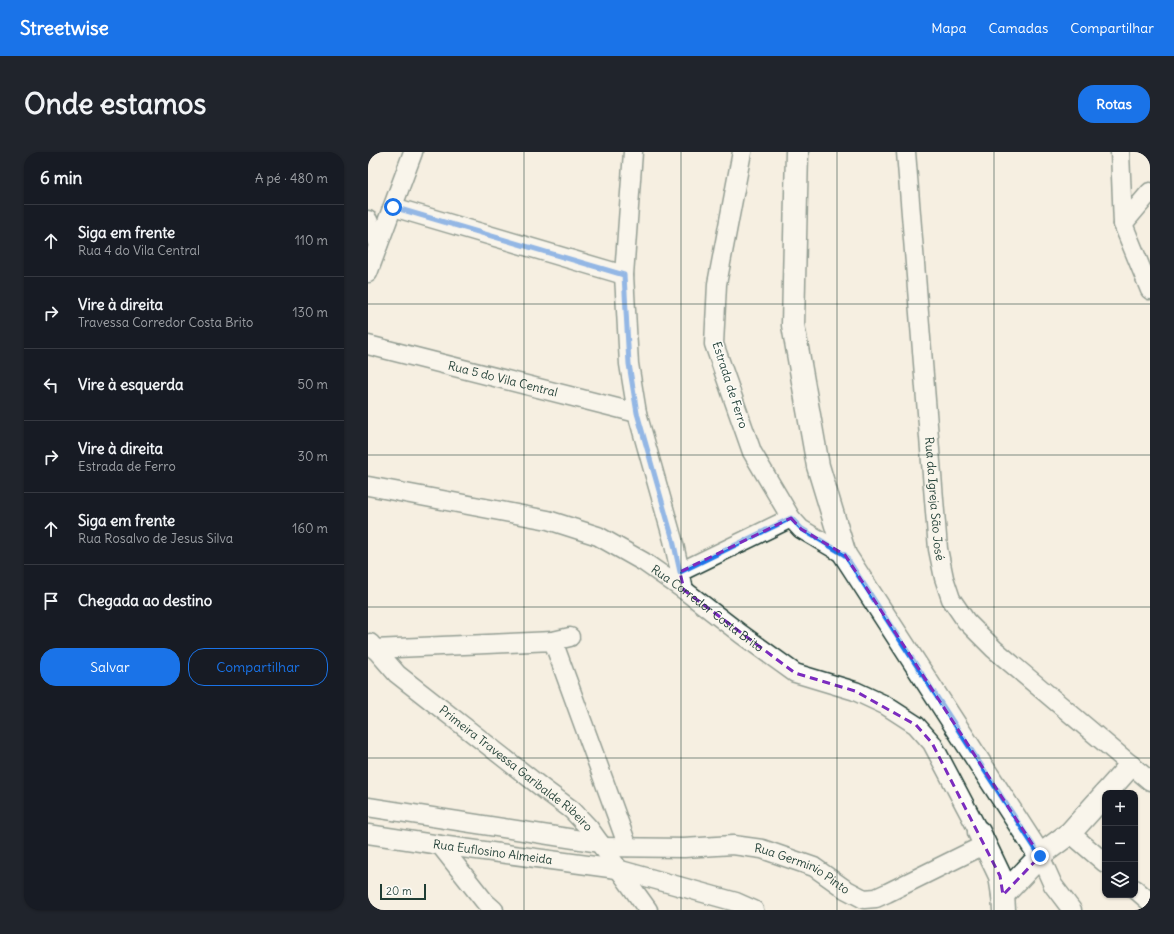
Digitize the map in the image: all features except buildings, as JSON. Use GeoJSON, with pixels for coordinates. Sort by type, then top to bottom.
{"type":"FeatureCollection","features":[{"type":"Feature","properties":{"kind":"street"},"geometry":{"type":"LineString","coordinates":[[368,273],[412,152]]}},
{"type":"Feature","properties":{"kind":"street"},"geometry":{"type":"LineString","coordinates":[[633,152],[624,275],[629,364],[637,413],[673,540],[684,590]]}},
{"type":"Feature","properties":{"kind":"street","name":"Estrada de Ferro"},"geometry":{"type":"LineString","coordinates":[[742,152],[717,284],[714,344],[752,452],[791,518],[802,529],[845,555]]}},
{"type":"Feature","properties":{"kind":"street"},"geometry":{"type":"LineString","coordinates":[[798,152],[793,325],[818,466],[845,555],[1040,856],[1052,885],[1072,910]]}},
{"type":"Feature","properties":{"kind":"street","name":"Rua da Igreja São José"},"geometry":{"type":"LineString","coordinates":[[906,152],[938,549],[944,578],[951,599],[966,621],[994,649],[1130,766],[1150,781]]}},
{"type":"Feature","properties":{"kind":"street"},"geometry":{"type":"LineString","coordinates":[[1120,152],[1123,224],[1150,290]]}},
{"type":"Feature","properties":{"kind":"street"},"geometry":{"type":"LineString","coordinates":[[1123,224],[1150,192]]}},
{"type":"Feature","properties":{"kind":"street"},"geometry":{"type":"LineString","coordinates":[[393,207],[624,275]]}},
{"type":"Feature","properties":{"kind":"street"},"geometry":{"type":"LineString","coordinates":[[368,220],[378,245]]}},
{"type":"Feature","properties":{"kind":"street","name":"Rua 5 do Vila Central"},"geometry":{"type":"LineString","coordinates":[[368,345],[637,413]]}},
{"type":"Feature","properties":{"kind":"street","name":"Rua Corredor Costa Brito"},"geometry":{"type":"LineString","coordinates":[[368,486],[548,520],[598,536],[644,562],[795,673],[855,691],[885,705],[916,725],[932,743],[983,838]]}},
{"type":"Feature","properties":{"kind":"street"},"geometry":{"type":"LineString","coordinates":[[680,572],[791,518]]}},
{"type":"Feature","properties":{"kind":"street"},"geometry":{"type":"LineString","coordinates":[[371,645],[553,641],[570,637]]}},
{"type":"Feature","properties":{"kind":"street"},"geometry":{"type":"LineString","coordinates":[[553,641],[628,847]]}},
{"type":"Feature","properties":{"kind":"street","name":"Primeira Travessa Garibalde Ribeiro"},"geometry":{"type":"LineString","coordinates":[[371,645],[397,674],[572,810],[589,828],[648,910]]}},
{"type":"Feature","properties":{"kind":"street"},"geometry":{"type":"LineString","coordinates":[[1109,790],[1130,766]]}},
{"type":"Feature","properties":{"kind":"street"},"geometry":{"type":"LineString","coordinates":[[1004,902],[1040,856],[1070,833],[1102,798]]}},
{"type":"Feature","properties":{"kind":"street","name":"Rua Euflosino Almeida"},"geometry":{"type":"LineString","coordinates":[[368,807],[601,845]]}},
{"type":"Feature","properties":{"kind":"street"},"geometry":{"type":"LineString","coordinates":[[1070,833],[1104,862]]}},
{"type":"Feature","properties":{"kind":"street","name":"Rua Euflosino Almeida"},"geometry":{"type":"LineString","coordinates":[[368,834],[618,869],[736,902],[754,910]]}},
{"type":"Feature","properties":{"kind":"street"},"geometry":{"type":"LineString","coordinates":[[983,838],[1000,876],[1004,902]]}},
{"type":"Feature","properties":{"kind":"street","name":"Rua Germinio Pinto"},"geometry":{"type":"LineString","coordinates":[[601,845],[684,848],[733,845],[762,849],[814,867],[845,889],[864,899],[876,898],[887,893],[983,838]]}},
{"type":"Feature","properties":{"kind":"street"},"geometry":{"type":"LineString","coordinates":[[440,845],[485,902],[494,910]]}},
{"type":"Feature","properties":{"kind":"street"},"geometry":{"type":"LineString","coordinates":[[1138,892],[1150,902]]}},
{"type":"Feature","properties":{"kind":"highlighted area"},"geometry":{"type":"Polygon","coordinates":[[[791,518],[801,529],[845,555],[1040,856],[1003,895],[1000,876],[932,743],[916,725],[855,691],[795,673],[684,590],[680,572],[791,518]]]}},
{"type":"Feature","properties":{"kind":"route"},"geometry":{"type":"LineString","coordinates":[[393,207],[624,275],[629,364],[637,413],[673,540],[680,572],[791,518],[802,529],[845,555],[1040,856]]}}]}
